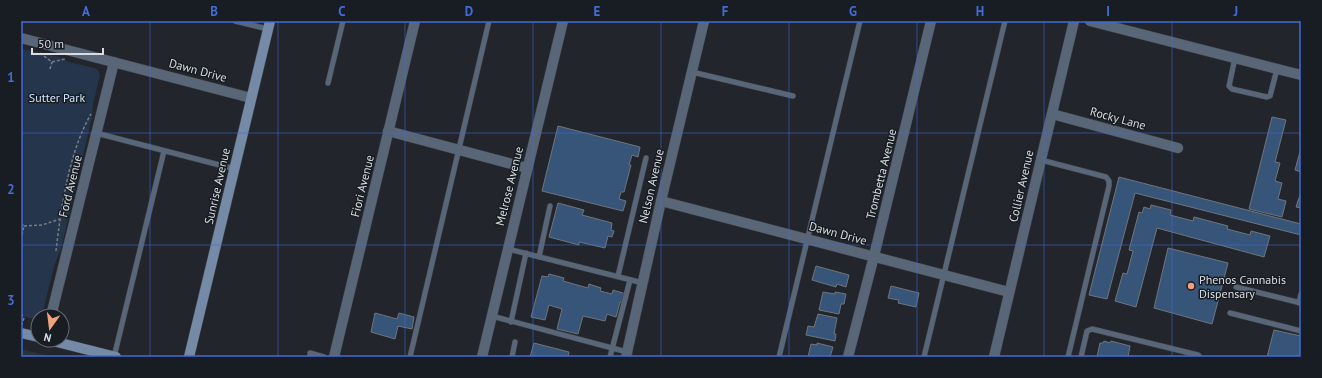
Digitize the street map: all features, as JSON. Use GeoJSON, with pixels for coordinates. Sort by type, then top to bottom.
{"type":"FeatureCollection","features":[{"type":"Feature","properties":{"kind":"street","name":"Fiori Avenue"},"geometry":{"type":"LineString","coordinates":[[334,357],[415,21]]}},
{"type":"Feature","properties":{"kind":"street","name":"Melrose Avenue"},"geometry":{"type":"LineString","coordinates":[[482,357],[563,21]]}},
{"type":"Feature","properties":{"kind":"street","name":"Nelson Avenue"},"geometry":{"type":"LineString","coordinates":[[627,355],[661,201],[704,21]]}},
{"type":"Feature","properties":{"kind":"street","name":"Trombetta Avenue"},"geometry":{"type":"LineString","coordinates":[[848,357],[931,21]]}},
{"type":"Feature","properties":{"kind":"street","name":"Collier Avenue"},"geometry":{"type":"LineString","coordinates":[[994,357],[1074,21]]}},
{"type":"Feature","properties":{"kind":"street"},"geometry":{"type":"LineString","coordinates":[[1090,21],[1301,75]]}},
{"type":"Feature","properties":{"kind":"street","name":"Sunrise Avenue"},"geometry":{"type":"LineString","coordinates":[[189,357],[269,25]]}},
{"type":"Feature","properties":{"kind":"street","name":"Dawn Drive"},"geometry":{"type":"LineString","coordinates":[[21,38],[252,98]]}},
{"type":"Feature","properties":{"kind":"street","name":"Ford Avenue"},"geometry":{"type":"LineString","coordinates":[[54,308],[114,62]]}},
{"type":"Feature","properties":{"kind":"street","name":"Rocky Lane"},"geometry":{"type":"LineString","coordinates":[[1052,114],[1178,148]]}},
{"type":"Feature","properties":{"kind":"street"},"geometry":{"type":"LineString","coordinates":[[388,131],[527,168]]}},
{"type":"Feature","properties":{"kind":"street","name":"Dawn Drive"},"geometry":{"type":"LineString","coordinates":[[661,201],[1009,292]]}},
{"type":"Feature","properties":{"kind":"street"},"geometry":{"type":"LineString","coordinates":[[70,345],[115,357]]}},
{"type":"Feature","properties":{"kind":"lane"},"geometry":{"type":"LineString","coordinates":[[235,21],[269,25]]}},
{"type":"Feature","properties":{"kind":"lane"},"geometry":{"type":"LineString","coordinates":[[328,83],[343,21]]}},
{"type":"Feature","properties":{"kind":"lane"},"geometry":{"type":"LineString","coordinates":[[410,357],[489,21]]}},
{"type":"Feature","properties":{"kind":"lane"},"geometry":{"type":"LineString","coordinates":[[779,357],[860,21]]}},
{"type":"Feature","properties":{"kind":"lane"},"geometry":{"type":"LineString","coordinates":[[924,357],[1005,21]]}},
{"type":"Feature","properties":{"kind":"lane"},"geometry":{"type":"LineString","coordinates":[[1235,58],[1229,86],[1232,89],[1267,97],[1270,96],[1277,69]]}},
{"type":"Feature","properties":{"kind":"lane"},"geometry":{"type":"LineString","coordinates":[[692,72],[793,96]]}},
{"type":"Feature","properties":{"kind":"lane"},"geometry":{"type":"LineString","coordinates":[[96,133],[235,169]]}},
{"type":"Feature","properties":{"kind":"lane"},"geometry":{"type":"LineString","coordinates":[[115,357],[164,151]]}},
{"type":"Feature","properties":{"kind":"lane"},"geometry":{"type":"LineString","coordinates":[[618,276],[646,158]]}},
{"type":"Feature","properties":{"kind":"lane"},"geometry":{"type":"LineString","coordinates":[[1041,160],[1106,177],[1109,181],[1068,357]]}},
{"type":"Feature","properties":{"kind":"lane"},"geometry":{"type":"LineString","coordinates":[[539,256],[550,206]]}},
{"type":"Feature","properties":{"kind":"lane"},"geometry":{"type":"LineString","coordinates":[[508,249],[643,283]]}},
{"type":"Feature","properties":{"kind":"lane"},"geometry":{"type":"LineString","coordinates":[[511,322],[526,253]]}},
{"type":"Feature","properties":{"kind":"lane"},"geometry":{"type":"LineString","coordinates":[[610,357],[630,280]]}},
{"type":"Feature","properties":{"kind":"lane"},"geometry":{"type":"LineString","coordinates":[[1236,287],[1300,303],[1301,294]]}},
{"type":"Feature","properties":{"kind":"lane"},"geometry":{"type":"LineString","coordinates":[[1230,313],[1301,330]]}},
{"type":"Feature","properties":{"kind":"lane"},"geometry":{"type":"LineString","coordinates":[[492,316],[612,348],[627,355]]}},
{"type":"Feature","properties":{"kind":"lane"},"geometry":{"type":"LineString","coordinates":[[1081,357],[1086,332],[1092,329],[1198,355],[1200,357]]}},
{"type":"Feature","properties":{"kind":"lane"},"geometry":{"type":"LineString","coordinates":[[512,357],[515,342]]}},
{"type":"Feature","properties":{"kind":"lane"},"geometry":{"type":"LineString","coordinates":[[310,357],[310,353],[324,357]]}},
{"type":"Feature","properties":{"kind":"path"},"geometry":{"type":"LineString","coordinates":[[50,69],[52,62]]}},
{"type":"Feature","properties":{"kind":"path"},"geometry":{"type":"LineString","coordinates":[[65,261],[57,260],[60,218],[67,180],[86,122],[91,113],[100,115]]}},
{"type":"Feature","properties":{"kind":"path"},"geometry":{"type":"LineString","coordinates":[[21,224],[24,226],[42,225],[60,218]]}},
{"type":"Feature","properties":{"kind":"path"},"geometry":{"type":"LineString","coordinates":[[21,239],[24,226]]}},
{"type":"Feature","properties":{"kind":"path"},"geometry":{"type":"LineString","coordinates":[[21,314],[24,318],[21,330]]}},
{"type":"Feature","properties":{"kind":"shaded area"},"geometry":{"type":"Polygon","coordinates":[[[21,349],[53,357],[21,357],[21,349]]]}},
{"type":"Feature","properties":{"kind":"green space","name":"Sutter Park"},"geometry":{"type":"Polygon","coordinates":[[[21,49],[60,57],[68,62],[95,68],[98,70],[100,75],[93,104],[92,117],[61,249],[55,263],[44,308],[30,308],[30,318],[21,316],[21,49]]]}},
{"type":"Feature","properties":{"kind":"building"},"geometry":{"type":"Polygon","coordinates":[[[1272,117],[1286,120],[1275,162],[1280,163],[1275,181],[1282,183],[1278,199],[1286,201],[1282,217],[1249,209],[1272,117]]]}},
{"type":"Feature","properties":{"kind":"building"},"geometry":{"type":"Polygon","coordinates":[[[558,126],[640,147],[638,157],[632,155],[624,192],[621,192],[619,199],[626,201],[623,211],[542,191],[558,126]]]}},
{"type":"Feature","properties":{"kind":"building"},"geometry":{"type":"Polygon","coordinates":[[[1301,148],[1301,172],[1295,170],[1301,148]]]}},
{"type":"Feature","properties":{"kind":"building"},"geometry":{"type":"Polygon","coordinates":[[[1119,177],[1301,224],[1301,235],[1135,193],[1107,299],[1089,295],[1119,177]]]}},
{"type":"Feature","properties":{"kind":"building"},"geometry":{"type":"Polygon","coordinates":[[[1301,192],[1301,208],[1296,207],[1301,192]]]}},
{"type":"Feature","properties":{"kind":"building"},"geometry":{"type":"Polygon","coordinates":[[[558,203],[584,210],[582,215],[612,223],[611,230],[614,231],[612,237],[608,236],[605,248],[579,242],[579,245],[549,237],[558,203]]]}},
{"type":"Feature","properties":{"kind":"building"},"geometry":{"type":"Polygon","coordinates":[[[1151,205],[1171,210],[1170,215],[1193,221],[1194,217],[1228,226],[1227,229],[1250,235],[1251,231],[1270,236],[1264,257],[1157,228],[1136,307],[1115,301],[1123,273],[1127,274],[1133,251],[1129,250],[1139,212],[1142,213],[1144,207],[1150,209],[1151,205]]]}},
{"type":"Feature","properties":{"kind":"building","name":"Phenos Cannabis Dispensary"},"geometry":{"type":"Polygon","coordinates":[[[1168,248],[1228,263],[1212,324],[1154,308],[1168,248]]]}},
{"type":"Feature","properties":{"kind":"building"},"geometry":{"type":"Polygon","coordinates":[[[816,266],[849,275],[846,287],[837,284],[836,287],[812,280],[816,266]]]}},
{"type":"Feature","properties":{"kind":"building"},"geometry":{"type":"Polygon","coordinates":[[[549,274],[564,278],[563,281],[588,288],[589,284],[601,288],[600,291],[612,294],[613,290],[626,294],[623,303],[620,302],[616,317],[607,314],[605,321],[583,316],[578,334],[557,329],[562,309],[549,305],[545,320],[531,317],[542,276],[548,277],[549,274]]]}},
{"type":"Feature","properties":{"kind":"building"},"geometry":{"type":"Polygon","coordinates":[[[891,286],[919,293],[916,307],[898,303],[899,300],[888,298],[891,286]]]}},
{"type":"Feature","properties":{"kind":"building"},"geometry":{"type":"Polygon","coordinates":[[[823,292],[846,294],[844,304],[841,304],[839,314],[819,310],[823,292]]]}},
{"type":"Feature","properties":{"kind":"building"},"geometry":{"type":"Polygon","coordinates":[[[375,313],[397,319],[399,313],[414,317],[412,329],[398,326],[395,339],[371,332],[375,313]]]}},
{"type":"Feature","properties":{"kind":"building"},"geometry":{"type":"Polygon","coordinates":[[[818,314],[837,318],[834,334],[836,334],[835,341],[806,335],[808,326],[814,327],[818,314]]]}},
{"type":"Feature","properties":{"kind":"building"},"geometry":{"type":"Polygon","coordinates":[[[1274,330],[1301,336],[1301,357],[1267,357],[1274,330]]]}},
{"type":"Feature","properties":{"kind":"building"},"geometry":{"type":"Polygon","coordinates":[[[1104,341],[1110,343],[1111,341],[1130,346],[1128,357],[1097,357],[1100,343],[1103,343],[1104,341]]]}},
{"type":"Feature","properties":{"kind":"building"},"geometry":{"type":"Polygon","coordinates":[[[534,343],[569,352],[568,357],[530,357],[534,343]]]}},
{"type":"Feature","properties":{"kind":"building"},"geometry":{"type":"Polygon","coordinates":[[[817,343],[833,347],[830,357],[808,357],[811,344],[817,345],[817,343]]]}},
{"type":"Feature","properties":{"kind":"place","name":"Phenos Cannabis Dispensary"},"geometry":{"type":"Point","coordinates":[1191,286]}}]}
